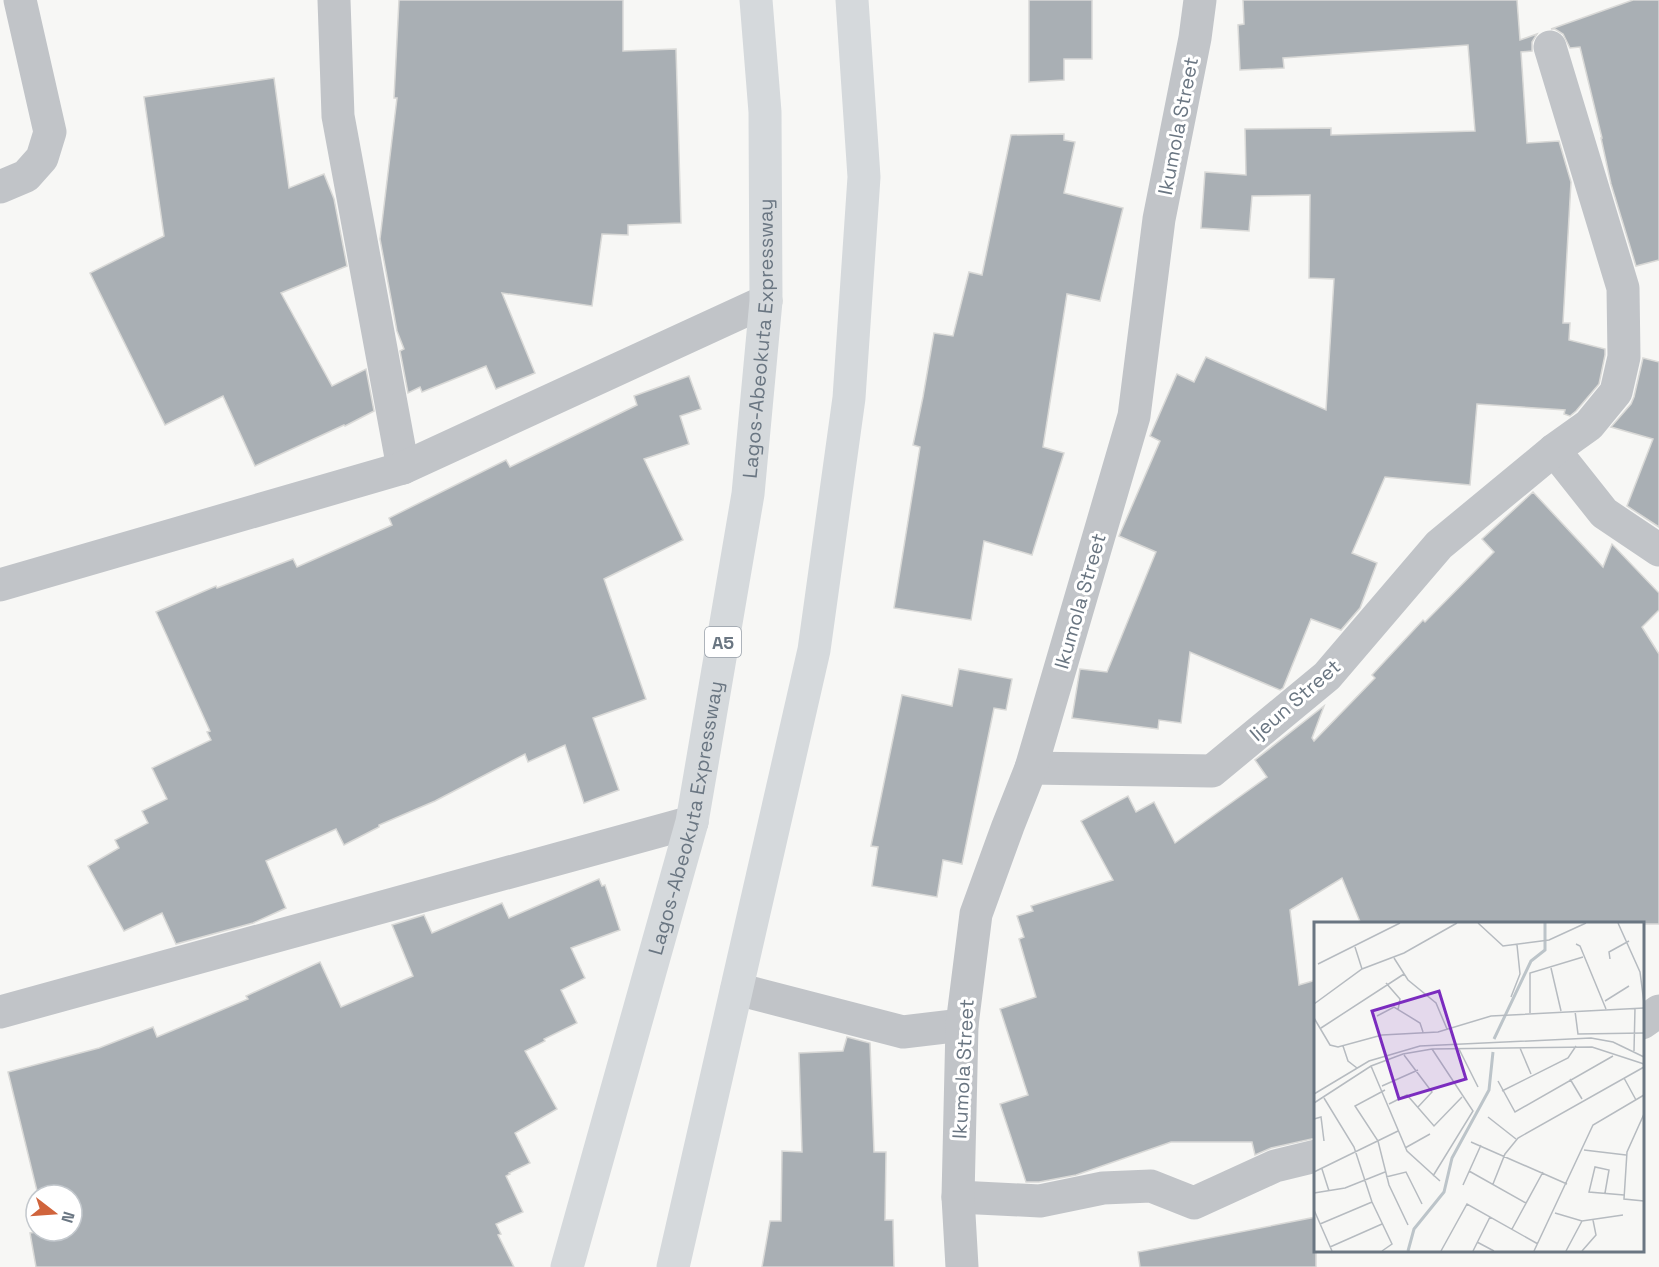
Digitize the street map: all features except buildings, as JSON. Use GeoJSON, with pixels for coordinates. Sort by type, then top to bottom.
{"type":"FeatureCollection","features":[{"type":"Feature","properties":{"kind":"highway","name":"Lagos-Abeokuta Expressway"},"geometry":{"type":"LineString","coordinates":[[567,1267],[692,822],[748,494],[766,301],[765,112],[756,0]]}},
{"type":"Feature","properties":{"kind":"highway"},"geometry":{"type":"LineString","coordinates":[[673,1267],[814,650],[849,398],[864,177],[852,0]]}},
{"type":"Feature","properties":{"kind":"street"},"geometry":{"type":"LineString","coordinates":[[0,187],[26,176],[42,158],[50,132],[20,0]]}},
{"type":"Feature","properties":{"kind":"street"},"geometry":{"type":"LineString","coordinates":[[334,0],[338,116],[403,468]]}},
{"type":"Feature","properties":{"kind":"street","name":"Ikumola Street"},"geometry":{"type":"LineString","coordinates":[[962,1267],[957,1197],[962,1025],[976,914],[1031,768],[1134,416],[1159,219],[1195,38],[1200,0]]}},
{"type":"Feature","properties":{"kind":"street","name":"Ijeun Street"},"geometry":{"type":"LineString","coordinates":[[1031,768],[1212,771],[1327,676],[1439,545],[1589,424],[1616,392],[1624,357],[1623,288],[1550,47]]}},
{"type":"Feature","properties":{"kind":"street"},"geometry":{"type":"LineString","coordinates":[[0,585],[403,468],[766,301]]}},
{"type":"Feature","properties":{"kind":"street"},"geometry":{"type":"LineString","coordinates":[[1554,450],[1604,513],[1659,550]]}},
{"type":"Feature","properties":{"kind":"street"},"geometry":{"type":"LineString","coordinates":[[0,1012],[692,822]]}},
{"type":"Feature","properties":{"kind":"street"},"geometry":{"type":"LineString","coordinates":[[737,989],[903,1032],[962,1025]]}},
{"type":"Feature","properties":{"kind":"street"},"geometry":{"type":"LineString","coordinates":[[1644,1022],[1659,1011]]}},
{"type":"Feature","properties":{"kind":"street"},"geometry":{"type":"LineString","coordinates":[[957,1197],[1040,1202],[1103,1188],[1151,1186],[1194,1203],[1275,1166],[1314,1156]]}}]}
